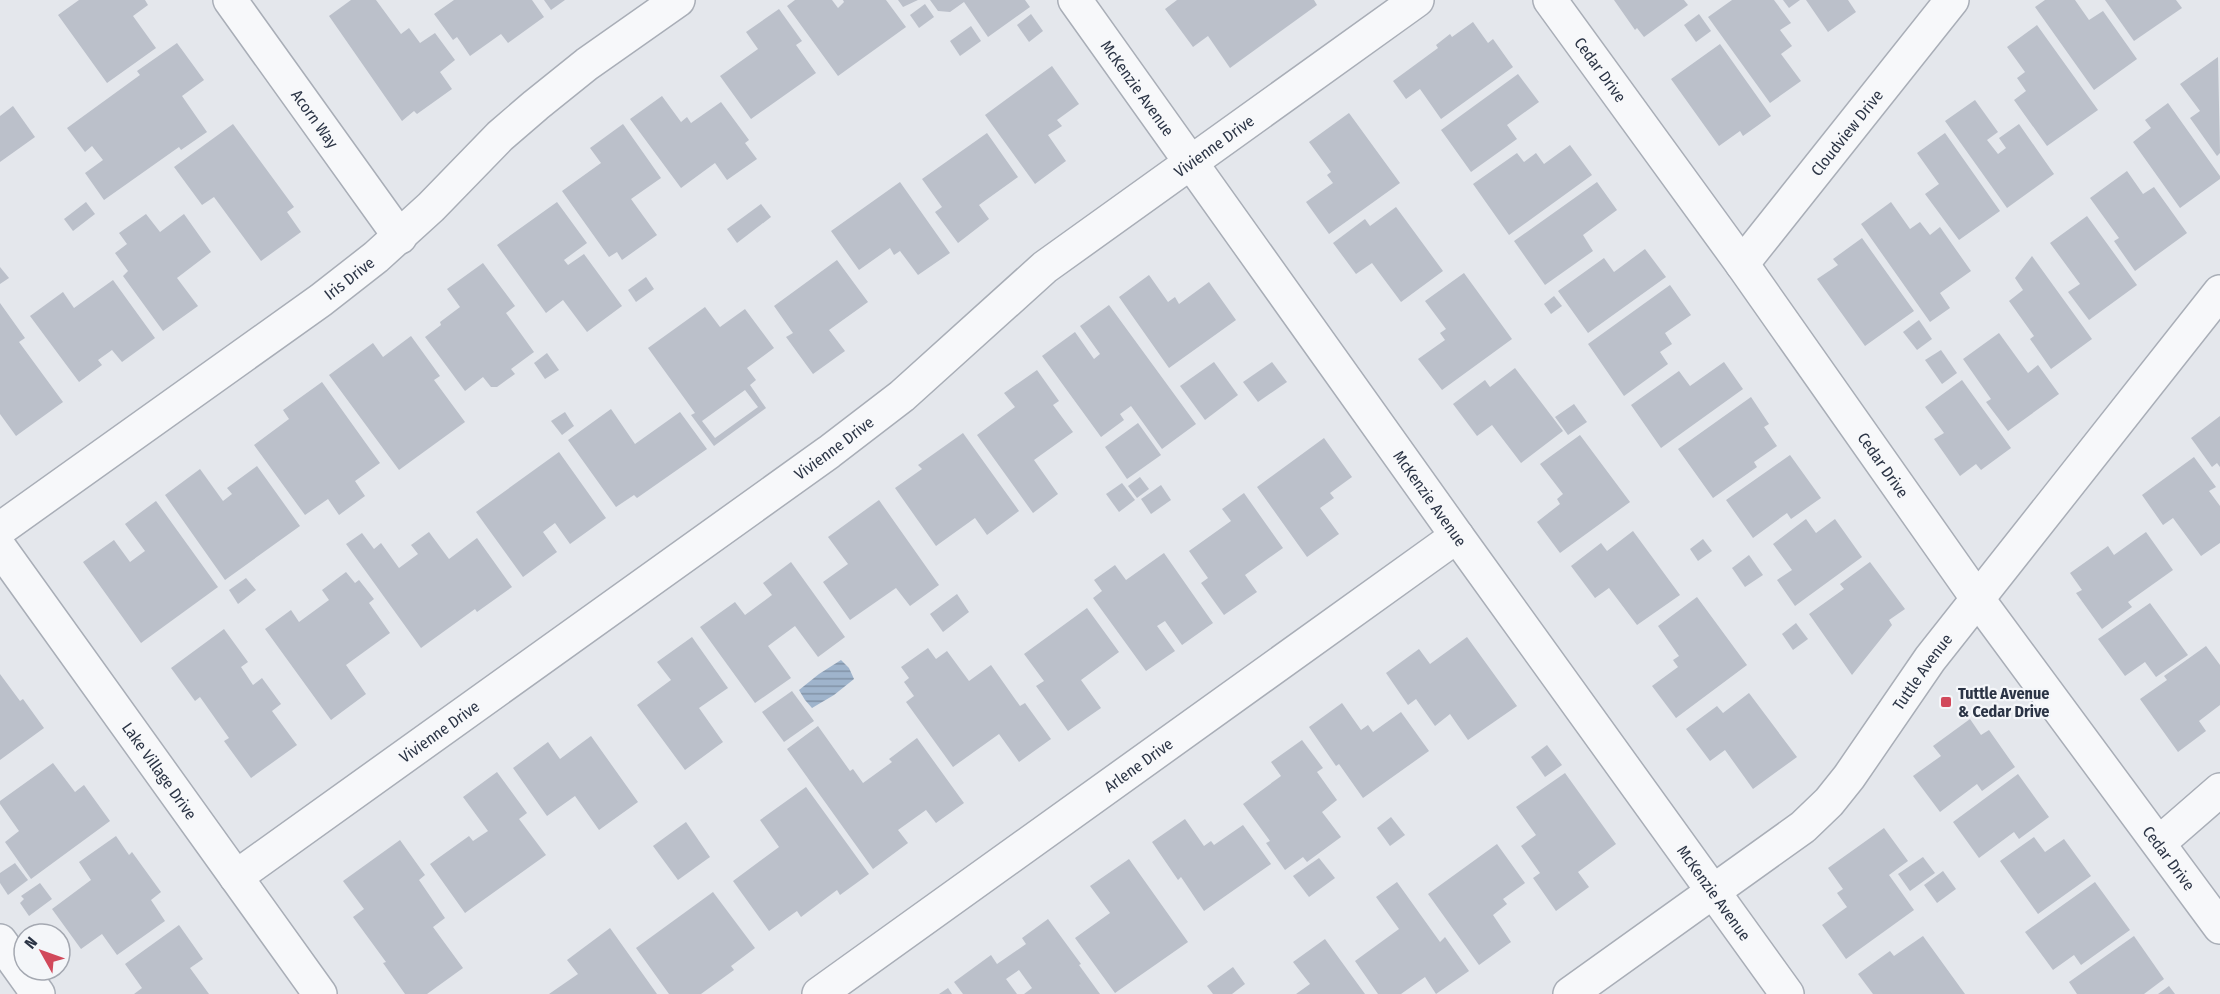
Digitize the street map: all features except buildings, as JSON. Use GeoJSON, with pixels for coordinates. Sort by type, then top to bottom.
{"type":"FeatureCollection","features":[{"type":"Feature","properties":{"kind":"street","name":"Acorn Way"},"geometry":{"type":"LineString","coordinates":[[230,0],[400,237]]}},
{"type":"Feature","properties":{"kind":"street","name":"Iris Drive"},"geometry":{"type":"LineString","coordinates":[[0,530],[321,300],[400,237],[500,136],[536,105],[587,64],[678,0]]}},
{"type":"Feature","properties":{"kind":"street","name":"McKenzie Avenue"},"geometry":{"type":"LineString","coordinates":[[1075,0],[1787,994]]}},
{"type":"Feature","properties":{"kind":"street","name":"Vivienne Drive"},"geometry":{"type":"LineString","coordinates":[[236,877],[829,452],[903,396],[1045,267],[1417,0]]}},
{"type":"Feature","properties":{"kind":"street","name":"Cedar Drive"},"geometry":{"type":"LineString","coordinates":[[1550,0],[1742,264],[1977,598],[2220,927]]}},
{"type":"Feature","properties":{"kind":"street","name":"Cloudview Drive"},"geometry":{"type":"LineString","coordinates":[[1742,264],[1952,0]]}},
{"type":"Feature","properties":{"kind":"street","name":"Tuttle Avenue"},"geometry":{"type":"LineString","coordinates":[[1570,994],[1803,827],[1829,802],[1849,777],[1916,677],[2220,292]]}},
{"type":"Feature","properties":{"kind":"street","name":"Arlene Drive"},"geometry":{"type":"LineString","coordinates":[[819,994],[1457,536]]}},
{"type":"Feature","properties":{"kind":"street","name":"Lake Village Drive"},"geometry":{"type":"LineString","coordinates":[[0,548],[320,994]]}},
{"type":"Feature","properties":{"kind":"street"},"geometry":{"type":"LineString","coordinates":[[2159,843],[2220,790]]}},
{"type":"Feature","properties":{"kind":"street"},"geometry":{"type":"LineString","coordinates":[[0,941],[38,994]]}},
{"type":"Feature","properties":{"kind":"water"},"geometry":{"type":"Polygon","coordinates":[[[841,660],[849,668],[854,679],[834,695],[812,708],[799,690],[841,660]]]}},
{"type":"Feature","properties":{"kind":"place","name":"Tuttle Avenue & Cedar Drive"},"geometry":{"type":"Point","coordinates":[1946,702]}}]}
